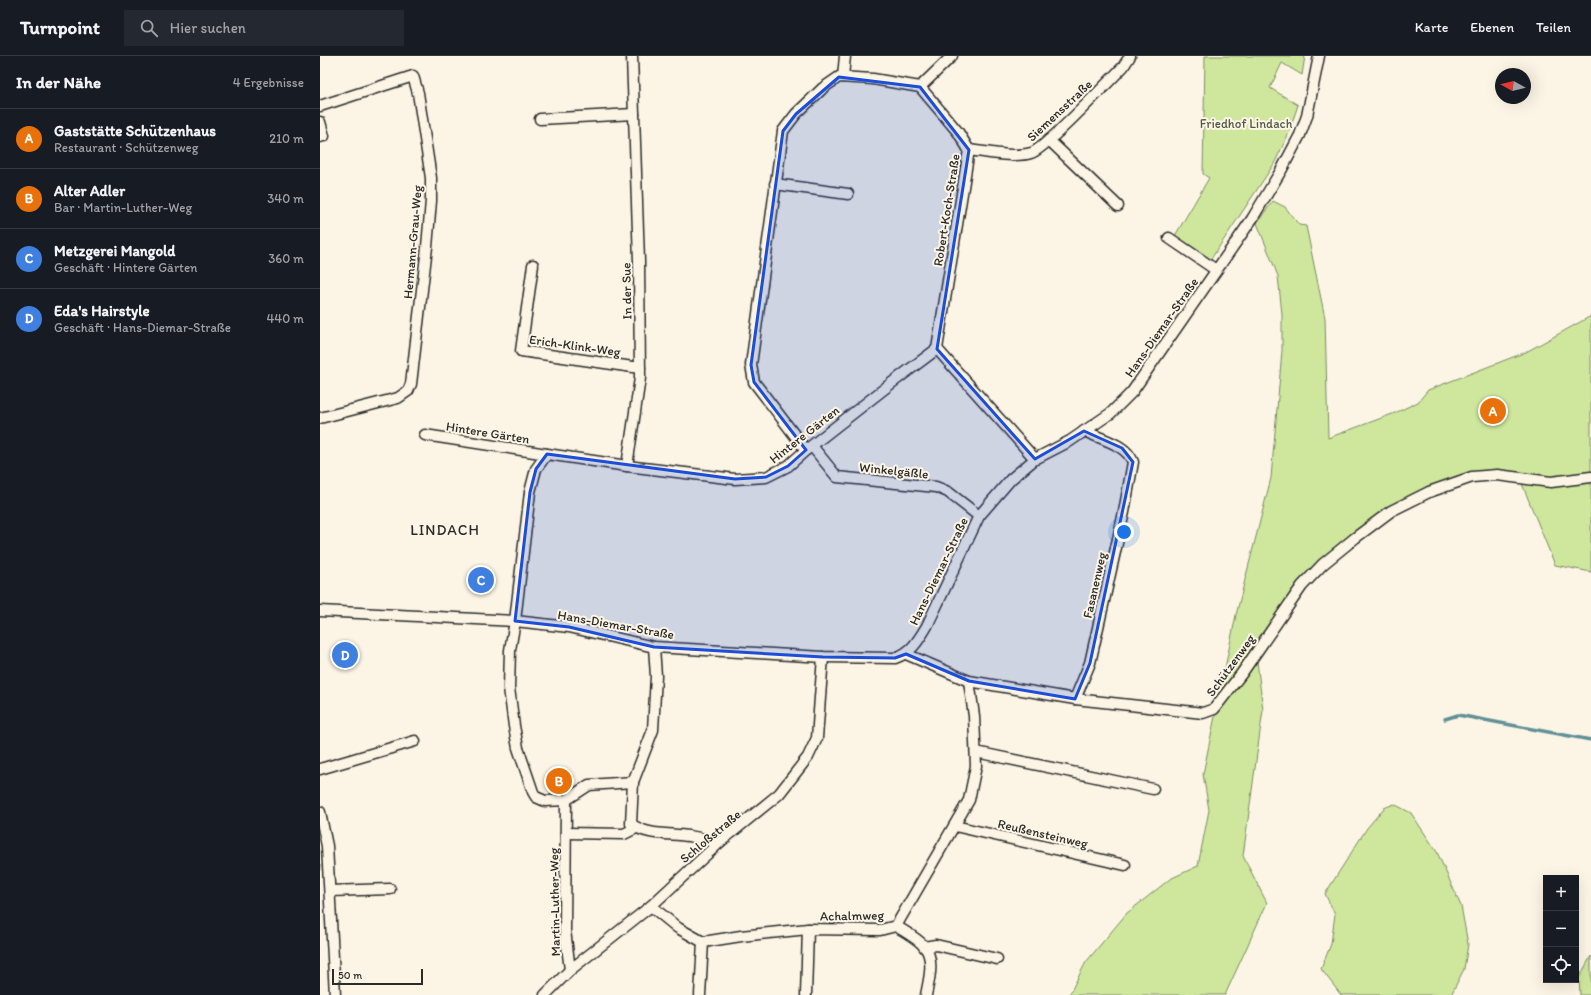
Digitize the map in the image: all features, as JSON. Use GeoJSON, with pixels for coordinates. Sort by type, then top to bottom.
{"type":"FeatureCollection","features":[{"type":"Feature","properties":{"kind":"street","name":"In der Sue"},"geometry":{"type":"LineString","coordinates":[[627,466],[640,378],[639,261],[632,56]]}},
{"type":"Feature","properties":{"kind":"street"},"geometry":{"type":"LineString","coordinates":[[843,77],[845,56]]}},
{"type":"Feature","properties":{"kind":"street"},"geometry":{"type":"LineString","coordinates":[[809,448],[754,382],[751,364],[783,131],[796,114],[823,88],[839,77],[873,79],[920,87],[952,56]]}},
{"type":"Feature","properties":{"kind":"street","name":"Siemensstraße"},"geometry":{"type":"LineString","coordinates":[[969,150],[1016,154],[1032,153],[1050,140],[1123,67],[1130,56]]}},
{"type":"Feature","properties":{"kind":"street","name":"Hans-Diemar-Straße"},"geometry":{"type":"LineString","coordinates":[[320,611],[515,621],[569,627],[654,647],[822,657],[895,658],[906,654],[917,642],[927,626],[979,516],[1011,479],[1035,459],[1070,441],[1111,413],[1132,392],[1252,219],[1282,169],[1300,135],[1312,97],[1319,56]]}},
{"type":"Feature","properties":{"kind":"street","name":"Hermann-Grau-Weg"},"geometry":{"type":"LineString","coordinates":[[320,106],[413,76],[418,93],[431,186],[427,246],[411,384],[408,391],[398,398],[320,418]]}},
{"type":"Feature","properties":{"kind":"street","name":"Robert-Koch-Straße"},"geometry":{"type":"LineString","coordinates":[[920,87],[958,132],[969,150],[937,349]]}},
{"type":"Feature","properties":{"kind":"street"},"geometry":{"type":"LineString","coordinates":[[540,119],[634,114]]}},
{"type":"Feature","properties":{"kind":"street"},"geometry":{"type":"LineString","coordinates":[[320,122],[324,136],[320,137]]}},
{"type":"Feature","properties":{"kind":"street"},"geometry":{"type":"LineString","coordinates":[[1050,140],[1118,206]]}},
{"type":"Feature","properties":{"kind":"street"},"geometry":{"type":"LineString","coordinates":[[775,184],[848,194]]}},
{"type":"Feature","properties":{"kind":"street"},"geometry":{"type":"LineString","coordinates":[[1169,238],[1216,270]]}},
{"type":"Feature","properties":{"kind":"street","name":"Erich-Klink-Weg"},"geometry":{"type":"LineString","coordinates":[[533,265],[521,351],[640,368]]}},
{"type":"Feature","properties":{"kind":"street"},"geometry":{"type":"LineString","coordinates":[[937,349],[1035,459]]}},
{"type":"Feature","properties":{"kind":"street","name":"Hintere Gärten"},"geometry":{"type":"LineString","coordinates":[[425,435],[627,466],[735,479],[766,478],[788,466],[893,382],[937,349]]}},
{"type":"Feature","properties":{"kind":"street","name":"Fasanenweg"},"geometry":{"type":"LineString","coordinates":[[1075,699],[1090,663],[1124,512],[1133,462],[1130,455],[1122,448],[1084,431]]}},
{"type":"Feature","properties":{"kind":"street","name":"Winkelgäßle"},"geometry":{"type":"LineString","coordinates":[[809,448],[837,478],[936,487],[948,492],[979,516]]}},
{"type":"Feature","properties":{"kind":"street","name":"Hintere Gärten"},"geometry":{"type":"LineString","coordinates":[[515,621],[530,492],[536,469],[547,454]]}},
{"type":"Feature","properties":{"kind":"street","name":"Schützenweg"},"geometry":{"type":"LineString","coordinates":[[906,654],[969,681],[1075,699],[1203,712],[1214,709],[1256,653],[1302,586],[1323,564],[1391,511],[1429,492],[1472,477],[1497,476],[1551,482],[1591,477]]}},
{"type":"Feature","properties":{"kind":"street"},"geometry":{"type":"LineString","coordinates":[[515,621],[510,650],[509,688],[518,748],[536,797],[545,801],[566,800],[589,785],[634,782]]}},
{"type":"Feature","properties":{"kind":"street"},"geometry":{"type":"LineString","coordinates":[[654,647],[656,676],[653,730],[634,782],[631,824],[636,828],[650,832],[688,836],[720,842]]}},
{"type":"Feature","properties":{"kind":"street","name":"Schloßstraße"},"geometry":{"type":"LineString","coordinates":[[545,995],[557,991],[570,970],[651,906],[720,842],[779,794],[808,757],[817,738],[822,657]]}},
{"type":"Feature","properties":{"kind":"street","name":"Achalmweg"},"geometry":{"type":"LineString","coordinates":[[703,942],[741,936],[808,929],[880,930],[896,926],[969,800],[976,766],[976,752],[974,716],[969,681]]}},
{"type":"Feature","properties":{"kind":"street"},"geometry":{"type":"LineString","coordinates":[[320,769],[415,741]]}},
{"type":"Feature","properties":{"kind":"street"},"geometry":{"type":"LineString","coordinates":[[976,752],[1153,789]]}},
{"type":"Feature","properties":{"kind":"street","name":"Martin-Luther-Weg"},"geometry":{"type":"LineString","coordinates":[[566,800],[565,930],[570,970]]}},
{"type":"Feature","properties":{"kind":"street"},"geometry":{"type":"LineString","coordinates":[[320,812],[327,846],[335,995]]}},
{"type":"Feature","properties":{"kind":"street","name":"Reußensteinweg"},"geometry":{"type":"LineString","coordinates":[[955,826],[1125,865]]}},
{"type":"Feature","properties":{"kind":"street","name":"Martin-Luther-Weg"},"geometry":{"type":"LineString","coordinates":[[566,833],[624,834],[636,828]]}},
{"type":"Feature","properties":{"kind":"street"},"geometry":{"type":"LineString","coordinates":[[330,891],[390,889]]}},
{"type":"Feature","properties":{"kind":"street"},"geometry":{"type":"LineString","coordinates":[[651,906],[678,928],[703,942],[700,995]]}},
{"type":"Feature","properties":{"kind":"street"},"geometry":{"type":"LineString","coordinates":[[896,926],[924,947],[929,958],[930,974],[926,995]]}},
{"type":"Feature","properties":{"kind":"street"},"geometry":{"type":"LineString","coordinates":[[806,995],[808,929]]}},
{"type":"Feature","properties":{"kind":"street"},"geometry":{"type":"LineString","coordinates":[[924,947],[936,945],[997,959]]}},
{"type":"Feature","properties":{"kind":"highlighted area"},"geometry":{"type":"Polygon","coordinates":[[[839,77],[920,87],[969,150],[937,349],[1035,459],[1084,431],[1122,448],[1133,462],[1090,663],[1075,699],[969,681],[906,654],[895,658],[823,657],[654,647],[569,627],[515,621],[530,492],[536,469],[547,454],[735,479],[766,477],[788,466],[806,450],[754,382],[751,365],[783,131],[796,114],[839,77]]]}},
{"type":"Feature","properties":{"kind":"green space","name":"Friedhof Lindach"},"geometry":{"type":"Polygon","coordinates":[[[1205,56],[1305,56],[1302,75],[1282,63],[1270,88],[1298,105],[1288,135],[1274,164],[1209,262],[1173,239],[1209,178],[1203,174],[1205,56]]]}},
{"type":"Feature","properties":{"kind":"green space"},"geometry":{"type":"Polygon","coordinates":[[[1273,201],[1285,207],[1299,225],[1306,226],[1325,318],[1328,438],[1395,413],[1418,402],[1428,390],[1526,352],[1591,316],[1591,572],[1555,565],[1520,479],[1472,477],[1391,511],[1323,564],[1256,653],[1263,710],[1243,856],[1267,903],[1225,995],[1069,995],[1086,962],[1127,913],[1170,879],[1198,866],[1209,810],[1203,774],[1236,615],[1271,478],[1282,351],[1282,314],[1278,276],[1257,223],[1273,201]]]}},
{"type":"Feature","properties":{"kind":"green space"},"geometry":{"type":"Polygon","coordinates":[[[1394,804],[1411,813],[1437,852],[1461,906],[1468,944],[1464,969],[1451,995],[1341,995],[1321,969],[1331,944],[1335,914],[1325,894],[1367,828],[1384,808],[1394,804]]]}},
{"type":"Feature","properties":{"kind":"green space"},"geometry":{"type":"Polygon","coordinates":[[[1591,956],[1591,995],[1580,995],[1579,978],[1591,956]]]}},
{"type":"Feature","properties":{"kind":"waterway"},"geometry":{"type":"LineString","coordinates":[[1445,719],[1458,715],[1591,740]]}},
{"type":"Feature","properties":{"kind":"place","name":"Gaststätte Schützenhaus"},"geometry":{"type":"Point","coordinates":[1493,411]}},
{"type":"Feature","properties":{"kind":"place","name":"Metzgerei Mangold"},"geometry":{"type":"Point","coordinates":[481,580]}},
{"type":"Feature","properties":{"kind":"place","name":"Eda's Hairstyle"},"geometry":{"type":"Point","coordinates":[345,655]}},
{"type":"Feature","properties":{"kind":"place","name":"Alter Adler"},"geometry":{"type":"Point","coordinates":[559,781]}},
{"type":"Feature","properties":{"kind":"district","name":"LINDACH"},"geometry":{"type":"Point","coordinates":[445,530]}}]}
